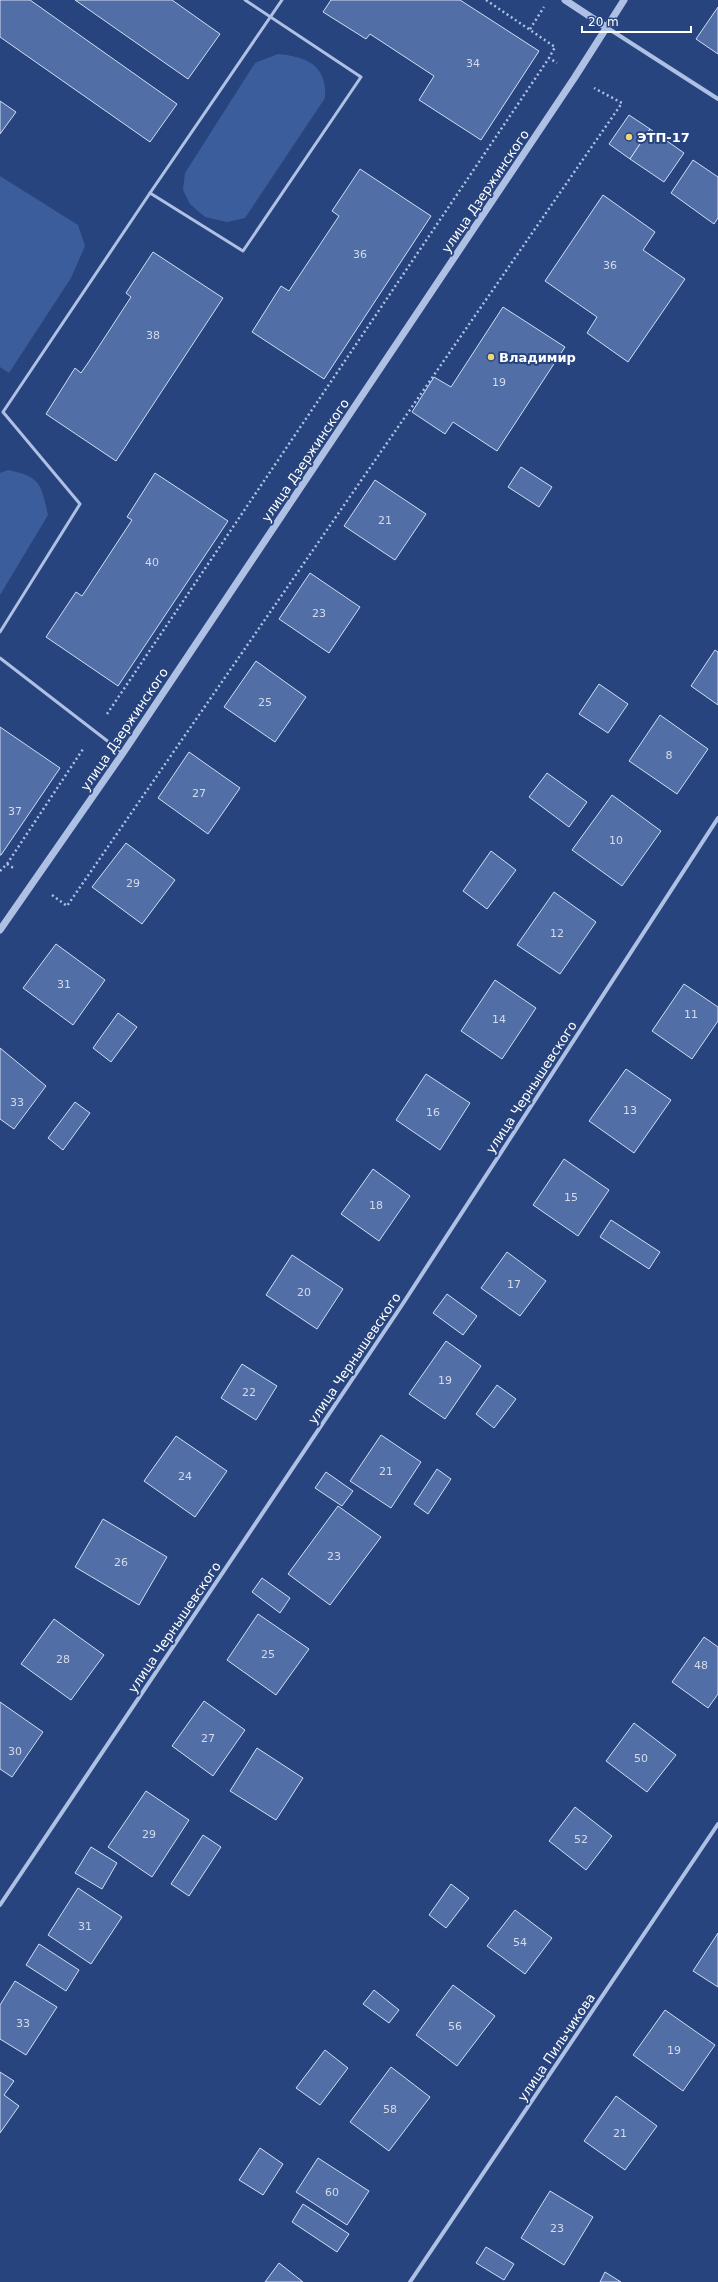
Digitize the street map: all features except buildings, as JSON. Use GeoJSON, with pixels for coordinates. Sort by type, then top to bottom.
{"type":"FeatureCollection","features":[{"type":"Feature","properties":{"kind":"street"},"geometry":{"type":"LineString","coordinates":[[565,0],[718,99]]}},
{"type":"Feature","properties":{"kind":"street","name":"улица Дзержинского"},"geometry":{"type":"LineString","coordinates":[[0,930],[123,753],[575,77],[624,0]]}},
{"type":"Feature","properties":{"kind":"street","name":"улица Чернышевского"},"geometry":{"type":"LineString","coordinates":[[0,1905],[406,1298],[718,818]]}},
{"type":"Feature","properties":{"kind":"street","name":"улица Пильчикова"},"geometry":{"type":"LineString","coordinates":[[410,2282],[718,1824]]}},
{"type":"Feature","properties":{"kind":"lane"},"geometry":{"type":"LineString","coordinates":[[150,193],[243,251],[361,77],[245,0]]}},
{"type":"Feature","properties":{"kind":"lane"},"geometry":{"type":"LineString","coordinates":[[0,416],[282,0]]}},
{"type":"Feature","properties":{"kind":"lane"},"geometry":{"type":"LineString","coordinates":[[0,632],[80,504],[3,412]]}},
{"type":"Feature","properties":{"kind":"lane"},"geometry":{"type":"LineString","coordinates":[[0,658],[123,753]]}},
{"type":"Feature","properties":{"kind":"path"},"geometry":{"type":"LineString","coordinates":[[486,0],[555,47],[549,58]]}},
{"type":"Feature","properties":{"kind":"path"},"geometry":{"type":"LineString","coordinates":[[530,29],[545,6]]}},
{"type":"Feature","properties":{"kind":"path"},"geometry":{"type":"LineString","coordinates":[[0,871],[7,864]]}},
{"type":"Feature","properties":{"kind":"shaded area"},"geometry":{"type":"Polygon","coordinates":[[[278,54],[288,55],[306,61],[319,70],[325,87],[325,98],[245,218],[227,222],[205,217],[190,204],[183,190],[185,173],[255,63],[278,54]]]}},
{"type":"Feature","properties":{"kind":"shaded area"},"geometry":{"type":"Polygon","coordinates":[[[0,176],[78,225],[85,246],[71,278],[9,373],[0,367],[0,176]]]}},
{"type":"Feature","properties":{"kind":"shaded area"},"geometry":{"type":"Polygon","coordinates":[[[8,470],[27,476],[38,484],[41,489],[48,515],[0,595],[0,473],[8,470]]]}},
{"type":"Feature","properties":{"kind":"place","name":"ЭТП-17"},"geometry":{"type":"Point","coordinates":[629,137]}},
{"type":"Feature","properties":{"kind":"place","name":"Владимир"},"geometry":{"type":"Point","coordinates":[491,357]}}]}
